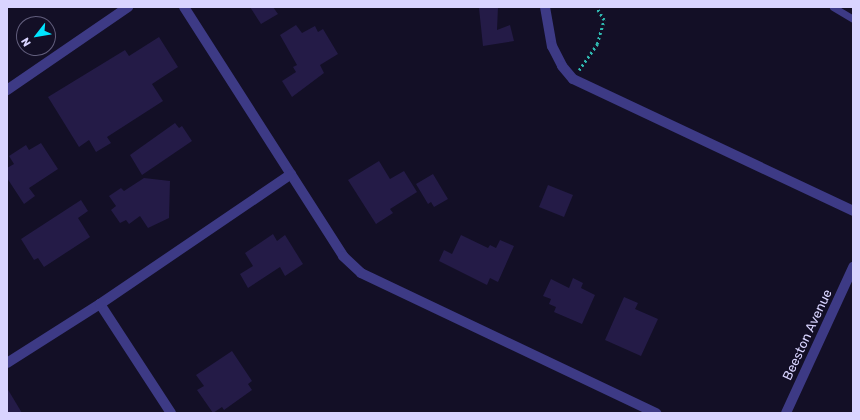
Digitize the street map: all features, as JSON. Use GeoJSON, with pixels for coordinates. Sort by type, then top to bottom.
{"type":"FeatureCollection","features":[{"type":"Feature","properties":{"kind":"street"},"geometry":{"type":"LineString","coordinates":[[7,90],[128,7]]}},
{"type":"Feature","properties":{"kind":"street"},"geometry":{"type":"LineString","coordinates":[[184,7],[343,256],[361,273],[656,413]]}},
{"type":"Feature","properties":{"kind":"street"},"geometry":{"type":"LineString","coordinates":[[545,7],[552,46],[562,66],[573,79],[853,211]]}},
{"type":"Feature","properties":{"kind":"street"},"geometry":{"type":"LineString","coordinates":[[7,363],[100,304],[291,174]]}},
{"type":"Feature","properties":{"kind":"street","name":"Beeston Avenue"},"geometry":{"type":"LineString","coordinates":[[786,413],[853,267]]}},
{"type":"Feature","properties":{"kind":"street"},"geometry":{"type":"LineString","coordinates":[[100,304],[171,413]]}},
{"type":"Feature","properties":{"kind":"lane"},"geometry":{"type":"LineString","coordinates":[[833,7],[853,19]]}},
{"type":"Feature","properties":{"kind":"path"},"geometry":{"type":"LineString","coordinates":[[573,79],[597,44],[604,20],[596,7]]}},
{"type":"Feature","properties":{"kind":"building"},"geometry":{"type":"Polygon","coordinates":[[[250,7],[273,7],[278,14],[261,24],[250,7]]]}},
{"type":"Feature","properties":{"kind":"building"},"geometry":{"type":"Polygon","coordinates":[[[498,7],[497,30],[510,25],[514,41],[483,46],[479,8],[498,7]]]}},
{"type":"Feature","properties":{"kind":"building"},"geometry":{"type":"Polygon","coordinates":[[[296,25],[302,33],[315,26],[318,32],[323,29],[338,54],[320,65],[324,73],[292,97],[282,81],[296,72],[293,67],[297,65],[280,35],[296,25]]]}},
{"type":"Feature","properties":{"kind":"building"},"geometry":{"type":"Polygon","coordinates":[[[159,37],[178,67],[152,84],[163,101],[107,137],[111,143],[96,152],[89,140],[79,147],[48,97],[125,50],[129,56],[159,37]]]}},
{"type":"Feature","properties":{"kind":"building"},"geometry":{"type":"Polygon","coordinates":[[[175,123],[179,128],[182,126],[192,141],[142,175],[130,155],[175,123]]]}},
{"type":"Feature","properties":{"kind":"building"},"geometry":{"type":"Polygon","coordinates":[[[41,143],[58,169],[29,188],[35,196],[24,204],[7,178],[7,168],[14,164],[9,156],[26,145],[29,150],[41,143]]]}},
{"type":"Feature","properties":{"kind":"building"},"geometry":{"type":"Polygon","coordinates":[[[379,161],[390,179],[404,171],[417,192],[390,209],[393,213],[376,224],[348,180],[379,161]]]}},
{"type":"Feature","properties":{"kind":"building"},"geometry":{"type":"Polygon","coordinates":[[[433,174],[448,199],[434,207],[431,202],[428,204],[416,184],[433,174]]]}},
{"type":"Feature","properties":{"kind":"building"},"geometry":{"type":"Polygon","coordinates":[[[144,178],[170,181],[169,218],[148,228],[140,216],[129,224],[126,220],[120,223],[111,210],[116,206],[109,196],[121,188],[124,191],[144,178]]]}},
{"type":"Feature","properties":{"kind":"building"},"geometry":{"type":"Polygon","coordinates":[[[548,185],[573,195],[564,217],[539,207],[548,185]]]}},
{"type":"Feature","properties":{"kind":"building"},"geometry":{"type":"Polygon","coordinates":[[[81,200],[88,211],[78,218],[90,237],[44,267],[38,258],[34,260],[21,239],[81,200]]]}},
{"type":"Feature","properties":{"kind":"building"},"geometry":{"type":"Polygon","coordinates":[[[273,234],[277,241],[285,235],[303,264],[285,276],[280,267],[248,288],[240,274],[253,266],[245,253],[273,234]]]}},
{"type":"Feature","properties":{"kind":"building"},"geometry":{"type":"Polygon","coordinates":[[[461,235],[488,248],[490,245],[496,248],[500,240],[514,246],[498,282],[490,278],[487,285],[439,261],[444,250],[452,254],[461,235]]]}},
{"type":"Feature","properties":{"kind":"building"},"geometry":{"type":"Polygon","coordinates":[[[573,278],[583,283],[581,288],[595,295],[582,324],[554,312],[556,307],[549,304],[551,299],[543,296],[551,279],[569,288],[573,278]]]}},
{"type":"Feature","properties":{"kind":"building"},"geometry":{"type":"Polygon","coordinates":[[[624,297],[638,303],[635,309],[658,319],[641,356],[605,340],[624,297]]]}},
{"type":"Feature","properties":{"kind":"building"},"geometry":{"type":"Polygon","coordinates":[[[232,351],[252,381],[248,384],[252,390],[224,410],[222,407],[213,413],[197,390],[204,386],[196,375],[232,351]]]}},
{"type":"Feature","properties":{"kind":"building"},"geometry":{"type":"Polygon","coordinates":[[[7,388],[22,413],[7,413],[7,388]]]}}]}
